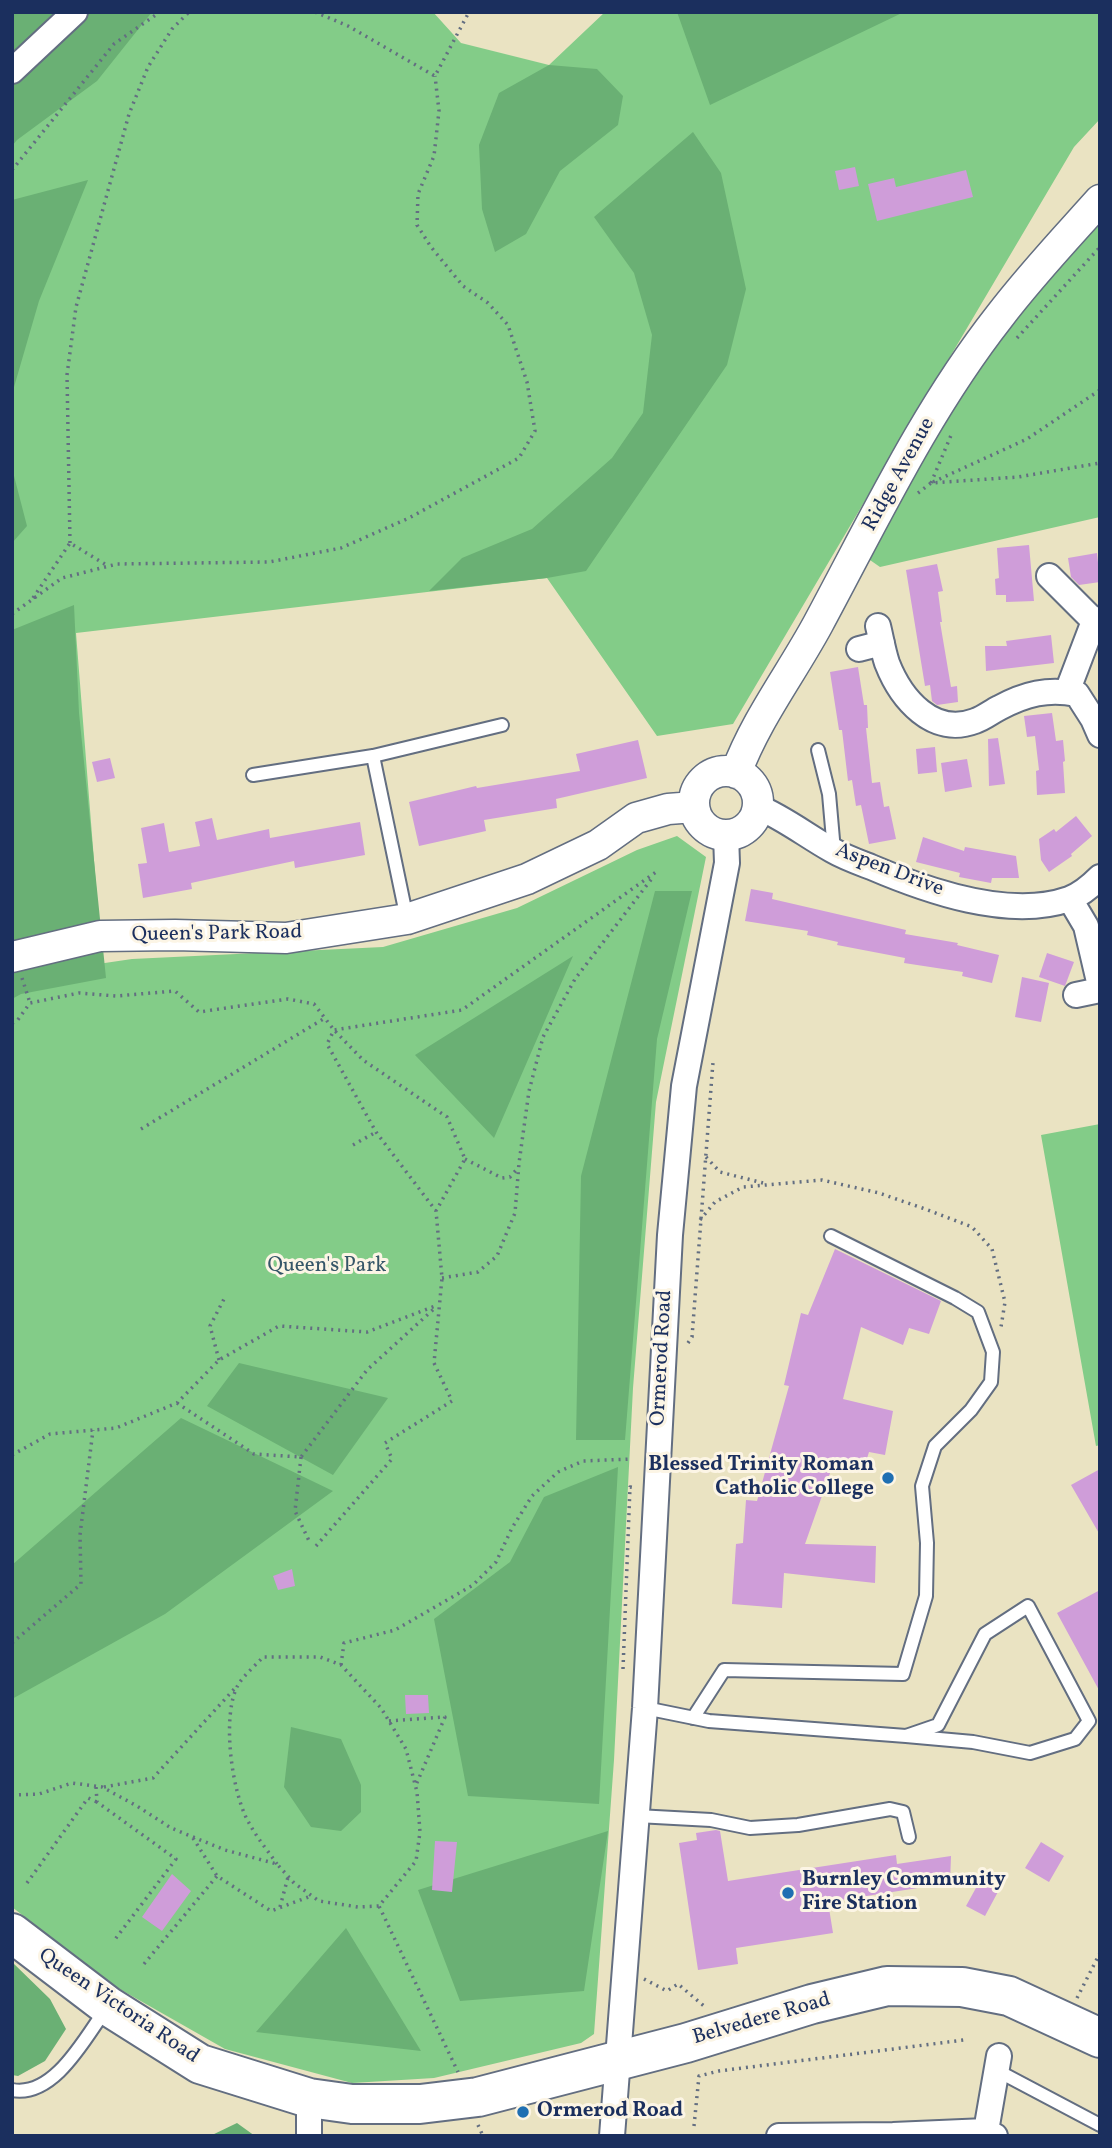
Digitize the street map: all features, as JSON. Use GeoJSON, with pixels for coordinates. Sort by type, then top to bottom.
{"type":"FeatureCollection","features":[{"type":"Feature","properties":{"kind":"highway","name":"Queen Victoria Road"},"geometry":{"type":"LineString","coordinates":[[12,1933],[108,2006],[200,2064],[309,2098],[352,2104],[420,2104]]}},
{"type":"Feature","properties":{"kind":"highway","name":"Belvedere Road"},"geometry":{"type":"LineString","coordinates":[[420,2104],[466,2098],[549,2080],[812,2004],[887,1986],[962,1987],[1009,1996],[1100,2038]]}},
{"type":"Feature","properties":{"kind":"street"},"geometry":{"type":"LineString","coordinates":[[12,71],[75,12]]}},
{"type":"Feature","properties":{"kind":"street","name":"Ridge Avenue"},"geometry":{"type":"LineString","coordinates":[[736,773],[756,727],[811,636],[907,460],[950,388],[999,316],[1100,200]]}},
{"type":"Feature","properties":{"kind":"street"},"geometry":{"type":"LineString","coordinates":[[1049,576],[1097,620],[1067,692]]}},
{"type":"Feature","properties":{"kind":"street"},"geometry":{"type":"LineString","coordinates":[[873,639],[908,700],[934,722],[958,726],[977,721],[1024,696],[1057,690],[1077,694],[1100,735]]}},
{"type":"Feature","properties":{"kind":"street"},"geometry":{"type":"LineString","coordinates":[[715,773],[736,773],[745,778],[753,786],[758,807],[750,824],[743,830],[726,835],[708,830],[701,824],[694,807],[694,796],[705,778],[715,773]]}},
{"type":"Feature","properties":{"kind":"street","name":"Queen's Park Road"},"geometry":{"type":"LineString","coordinates":[[12,957],[100,936],[286,938],[407,919],[527,879],[598,845],[636,818],[668,808],[694,807]]}},
{"type":"Feature","properties":{"kind":"street","name":"Aspen Drive"},"geometry":{"type":"LineString","coordinates":[[758,807],[834,851],[912,884],[971,900],[1017,906],[1070,898],[1100,877]]}},
{"type":"Feature","properties":{"kind":"street","name":"Ormerod Road"},"geometry":{"type":"LineString","coordinates":[[612,2136],[645,1708],[670,1235],[684,1086],[727,863],[726,835]]}},
{"type":"Feature","properties":{"kind":"street"},"geometry":{"type":"LineString","coordinates":[[1070,898],[1086,926],[1092,990]]}},
{"type":"Feature","properties":{"kind":"street"},"geometry":{"type":"LineString","coordinates":[[779,2136],[990,2133],[997,2063]]}},
{"type":"Feature","properties":{"kind":"street"},"geometry":{"type":"LineString","coordinates":[[309,2098],[309,2136]]}},
{"type":"Feature","properties":{"kind":"lane"},"geometry":{"type":"LineString","coordinates":[[253,775],[373,757],[502,725]]}},
{"type":"Feature","properties":{"kind":"lane"},"geometry":{"type":"LineString","coordinates":[[818,750],[829,794],[834,851]]}},
{"type":"Feature","properties":{"kind":"lane"},"geometry":{"type":"LineString","coordinates":[[373,757],[407,919]]}},
{"type":"Feature","properties":{"kind":"lane"},"geometry":{"type":"LineString","coordinates":[[693,1718],[724,1670],[903,1674],[926,1596],[927,1543],[922,1486],[935,1446],[971,1410],[991,1382],[993,1352],[978,1312],[831,1236]]}},
{"type":"Feature","properties":{"kind":"lane"},"geometry":{"type":"LineString","coordinates":[[645,1708],[709,1721],[974,1742],[1030,1754],[1075,1739],[1089,1721],[1028,1606],[985,1634],[938,1725],[905,1736]]}},
{"type":"Feature","properties":{"kind":"lane"},"geometry":{"type":"LineString","coordinates":[[637,1816],[712,1820],[750,1828],[797,1825],[890,1809],[903,1812],[909,1837]]}},
{"type":"Feature","properties":{"kind":"lane"},"geometry":{"type":"LineString","coordinates":[[12,2090],[23,2092],[59,2075],[108,2006]]}},
{"type":"Feature","properties":{"kind":"lane"},"geometry":{"type":"LineString","coordinates":[[997,2063],[1100,2124]]}},
{"type":"Feature","properties":{"kind":"path"},"geometry":{"type":"LineString","coordinates":[[12,170],[114,44],[160,12]]}},
{"type":"Feature","properties":{"kind":"path"},"geometry":{"type":"LineString","coordinates":[[32,600],[70,543],[67,375],[76,307],[128,114],[148,67],[172,29],[189,12]]}},
{"type":"Feature","properties":{"kind":"path"},"geometry":{"type":"LineString","coordinates":[[314,12],[348,26],[435,76]]}},
{"type":"Feature","properties":{"kind":"path"},"geometry":{"type":"LineString","coordinates":[[12,614],[62,578],[109,566],[269,562],[341,548],[409,518],[519,458],[535,431],[527,382],[508,326],[488,303],[463,286],[417,225],[418,194],[434,156],[439,111],[435,76],[469,12]]}},
{"type":"Feature","properties":{"kind":"path"},"geometry":{"type":"LineString","coordinates":[[1015,340],[1100,247]]}},
{"type":"Feature","properties":{"kind":"path"},"geometry":{"type":"LineString","coordinates":[[911,498],[931,483],[1027,439],[1100,390]]}},
{"type":"Feature","properties":{"kind":"path"},"geometry":{"type":"LineString","coordinates":[[931,483],[955,427]]}},
{"type":"Feature","properties":{"kind":"path"},"geometry":{"type":"LineString","coordinates":[[931,483],[1018,477],[1100,463]]}},
{"type":"Feature","properties":{"kind":"path"},"geometry":{"type":"LineString","coordinates":[[70,543],[109,566]]}},
{"type":"Feature","properties":{"kind":"path"},"geometry":{"type":"LineString","coordinates":[[334,1030],[462,1010],[656,872],[575,979],[544,1037],[529,1091],[516,1213],[497,1256],[478,1272],[442,1278]]}},
{"type":"Feature","properties":{"kind":"path"},"geometry":{"type":"LineString","coordinates":[[12,1023],[17,1021],[30,1003],[79,993],[116,996],[175,991],[200,1012],[288,999],[314,1004],[363,1060],[447,1117],[465,1159],[502,1178],[510,1177],[519,1168]]}},
{"type":"Feature","properties":{"kind":"path"},"geometry":{"type":"LineString","coordinates":[[141,1129],[325,1017]]}},
{"type":"Feature","properties":{"kind":"path"},"geometry":{"type":"LineString","coordinates":[[316,1546],[392,1459],[385,1443],[452,1401],[434,1363],[442,1278],[436,1211],[376,1132],[327,1044],[334,1030]]}},
{"type":"Feature","properties":{"kind":"path"},"geometry":{"type":"LineString","coordinates":[[354,1145],[376,1132]]}},
{"type":"Feature","properties":{"kind":"path"},"geometry":{"type":"LineString","coordinates":[[706,1157],[720,1172],[768,1184]]}},
{"type":"Feature","properties":{"kind":"path"},"geometry":{"type":"LineString","coordinates":[[436,1211],[465,1159]]}},
{"type":"Feature","properties":{"kind":"path"},"geometry":{"type":"LineString","coordinates":[[699,1220],[715,1202],[743,1187],[822,1180],[879,1193],[972,1227],[992,1249],[1005,1302],[999,1342],[993,1352]]}},
{"type":"Feature","properties":{"kind":"path"},"geometry":{"type":"LineString","coordinates":[[219,1360],[210,1326],[224,1298]]}},
{"type":"Feature","properties":{"kind":"path"},"geometry":{"type":"LineString","coordinates":[[12,1455],[50,1434],[116,1428],[177,1403],[219,1360],[279,1326],[367,1332],[438,1305],[367,1370],[302,1457],[295,1511],[310,1543]]}},
{"type":"Feature","properties":{"kind":"path"},"geometry":{"type":"LineString","coordinates":[[177,1403],[254,1454],[302,1457]]}},
{"type":"Feature","properties":{"kind":"path"},"geometry":{"type":"LineString","coordinates":[[12,1643],[81,1584],[80,1535],[93,1430]]}},
{"type":"Feature","properties":{"kind":"path"},"geometry":{"type":"LineString","coordinates":[[341,1665],[344,1643],[395,1630],[473,1584],[496,1562],[512,1528],[532,1496],[558,1472],[583,1461],[631,1459]]}},
{"type":"Feature","properties":{"kind":"path"},"geometry":{"type":"LineString","coordinates":[[12,1796],[39,1794],[72,1783],[102,1787],[153,1778],[263,1657],[320,1657],[341,1665],[381,1708],[406,1748],[417,1791],[420,1832],[416,1861],[379,1906],[358,1907],[319,1901],[311,1896],[288,1877],[248,1822],[232,1762],[229,1723],[237,1686]]}},
{"type":"Feature","properties":{"kind":"path"},"geometry":{"type":"LineString","coordinates":[[389,1721],[444,1717],[416,1785]]}},
{"type":"Feature","properties":{"kind":"path"},"geometry":{"type":"LineString","coordinates":[[96,1787],[97,1802]]}},
{"type":"Feature","properties":{"kind":"path"},"geometry":{"type":"LineString","coordinates":[[102,1787],[171,1828],[225,1850],[277,1864]]}},
{"type":"Feature","properties":{"kind":"path"},"geometry":{"type":"LineString","coordinates":[[27,1883],[88,1798],[97,1802],[176,1859],[113,1942]]}},
{"type":"Feature","properties":{"kind":"path"},"geometry":{"type":"LineString","coordinates":[[193,1837],[217,1875],[271,1910],[311,1896]]}},
{"type":"Feature","properties":{"kind":"path"},"geometry":{"type":"LineString","coordinates":[[144,1964],[217,1875]]}},
{"type":"Feature","properties":{"kind":"path"},"geometry":{"type":"LineString","coordinates":[[280,1907],[288,1877]]}},
{"type":"Feature","properties":{"kind":"path"},"geometry":{"type":"LineString","coordinates":[[379,1906],[457,2070],[483,2136]]}},
{"type":"Feature","properties":{"kind":"path"},"geometry":{"type":"LineString","coordinates":[[1065,2022],[1100,1954]]}},
{"type":"Feature","properties":{"kind":"path"},"geometry":{"type":"LineString","coordinates":[[624,1968],[667,1991],[678,1984],[731,2029]]}},
{"type":"Feature","properties":{"kind":"path"},"geometry":{"type":"LineString","coordinates":[[694,2126],[699,2076],[719,2071],[964,2040]]}},
{"type":"Feature","properties":{"kind":"green space"},"geometry":{"type":"Polygon","coordinates":[[[12,12],[152,12],[97,81],[12,146],[12,12]]]}},
{"type":"Feature","properties":{"kind":"green space"},"geometry":{"type":"Polygon","coordinates":[[[88,12],[433,12],[461,43],[549,65],[605,12],[1100,12],[1100,119],[1074,147],[733,724],[657,736],[547,578],[76,633],[100,936],[12,963],[12,78],[88,12]]]}},
{"type":"Feature","properties":{"kind":"green space"},"geometry":{"type":"Polygon","coordinates":[[[677,12],[904,12],[710,105],[677,12]]]}},
{"type":"Feature","properties":{"kind":"green space"},"geometry":{"type":"Polygon","coordinates":[[[549,65],[597,69],[623,96],[618,125],[560,171],[526,234],[495,252],[482,209],[479,145],[499,93],[549,65]]]}},
{"type":"Feature","properties":{"kind":"green space"},"geometry":{"type":"Polygon","coordinates":[[[693,132],[721,173],[746,289],[727,365],[586,571],[429,591],[462,558],[532,529],[612,458],[643,413],[652,335],[634,273],[594,217],[693,132]]]}},
{"type":"Feature","properties":{"kind":"green space"},"geometry":{"type":"Polygon","coordinates":[[[88,180],[39,301],[12,394],[12,200],[88,180]]]}},
{"type":"Feature","properties":{"kind":"green space"},"geometry":{"type":"Polygon","coordinates":[[[1100,200],[1100,517],[880,567],[857,551],[907,460],[1100,200]]]}},
{"type":"Feature","properties":{"kind":"green space"},"geometry":{"type":"Polygon","coordinates":[[[12,424],[13,472],[27,526],[12,543],[12,424]]]}},
{"type":"Feature","properties":{"kind":"green space"},"geometry":{"type":"Polygon","coordinates":[[[74,605],[79,713],[106,978],[21,994],[12,999],[12,630],[74,605]]]}},
{"type":"Feature","properties":{"kind":"green space","name":"Queen's Park"},"geometry":{"type":"Polygon","coordinates":[[[677,836],[706,857],[656,1102],[633,1388],[614,1760],[594,2034],[581,2043],[434,2078],[352,2083],[225,2049],[109,1983],[12,1907],[12,982],[30,974],[132,959],[383,947],[517,908],[637,850],[677,836]]]}},
{"type":"Feature","properties":{"kind":"green space"},"geometry":{"type":"Polygon","coordinates":[[[655,891],[692,891],[657,1039],[625,1440],[576,1440],[581,1176],[655,891]]]}},
{"type":"Feature","properties":{"kind":"green space"},"geometry":{"type":"Polygon","coordinates":[[[573,956],[494,1138],[415,1055],[573,956]]]}},
{"type":"Feature","properties":{"kind":"green space"},"geometry":{"type":"Polygon","coordinates":[[[1100,1124],[1100,1445],[1096,1446],[1041,1135],[1100,1124]]]}},
{"type":"Feature","properties":{"kind":"green space"},"geometry":{"type":"Polygon","coordinates":[[[239,1363],[388,1398],[333,1475],[207,1406],[239,1363]]]}},
{"type":"Feature","properties":{"kind":"green space"},"geometry":{"type":"Polygon","coordinates":[[[181,1418],[333,1491],[165,1614],[12,1699],[12,1565],[181,1418]]]}},
{"type":"Feature","properties":{"kind":"green space"},"geometry":{"type":"Polygon","coordinates":[[[618,1467],[599,1804],[468,1796],[434,1619],[510,1562],[544,1497],[618,1467]]]}},
{"type":"Feature","properties":{"kind":"green space"},"geometry":{"type":"Polygon","coordinates":[[[291,1727],[341,1739],[361,1785],[361,1812],[341,1831],[311,1827],[284,1787],[291,1727]]]}},
{"type":"Feature","properties":{"kind":"green space"},"geometry":{"type":"Polygon","coordinates":[[[608,1831],[584,1991],[460,2001],[418,1890],[608,1831]]]}},
{"type":"Feature","properties":{"kind":"green space"},"geometry":{"type":"Polygon","coordinates":[[[346,1928],[421,2051],[256,2032],[346,1928]]]}},
{"type":"Feature","properties":{"kind":"green space"},"geometry":{"type":"Polygon","coordinates":[[[12,1962],[50,1999],[66,2029],[45,2061],[18,2076],[12,2075],[12,1962]]]}},
{"type":"Feature","properties":{"kind":"green space"},"geometry":{"type":"Polygon","coordinates":[[[237,2123],[255,2136],[210,2136],[237,2123]]]}},
{"type":"Feature","properties":{"kind":"building"},"geometry":{"type":"Polygon","coordinates":[[[855,167],[859,186],[839,190],[835,171],[855,167]]]}},
{"type":"Feature","properties":{"kind":"building"},"geometry":{"type":"Polygon","coordinates":[[[966,170],[973,197],[877,221],[868,184],[894,178],[896,187],[966,170]]]}},
{"type":"Feature","properties":{"kind":"building"},"geometry":{"type":"Polygon","coordinates":[[[1029,545],[1034,601],[1006,602],[1006,595],[996,595],[995,579],[999,578],[997,548],[1029,545]]]}},
{"type":"Feature","properties":{"kind":"building"},"geometry":{"type":"Polygon","coordinates":[[[1097,553],[1100,582],[1079,585],[1071,577],[1068,558],[1097,553]]]}},
{"type":"Feature","properties":{"kind":"building"},"geometry":{"type":"Polygon","coordinates":[[[937,564],[943,591],[938,592],[940,622],[951,687],[957,686],[958,702],[937,705],[932,701],[930,685],[925,686],[906,570],[937,564]]]}},
{"type":"Feature","properties":{"kind":"building"},"geometry":{"type":"Polygon","coordinates":[[[1051,635],[1054,663],[986,671],[985,646],[1007,646],[1006,641],[1051,635]]]}},
{"type":"Feature","properties":{"kind":"building"},"geometry":{"type":"Polygon","coordinates":[[[858,667],[864,705],[867,705],[866,728],[872,783],[880,782],[884,807],[889,806],[896,839],[869,844],[861,805],[856,806],[852,780],[848,781],[842,730],[839,730],[830,672],[858,667]]]}},
{"type":"Feature","properties":{"kind":"building"},"geometry":{"type":"Polygon","coordinates":[[[1052,713],[1056,741],[1063,740],[1065,793],[1037,795],[1036,771],[1039,770],[1035,736],[1027,737],[1024,716],[1052,713]]]}},
{"type":"Feature","properties":{"kind":"building"},"geometry":{"type":"Polygon","coordinates":[[[998,738],[1005,784],[989,786],[988,739],[998,738]]]}},
{"type":"Feature","properties":{"kind":"building"},"geometry":{"type":"Polygon","coordinates":[[[638,740],[647,778],[556,799],[557,808],[484,820],[486,831],[419,846],[409,802],[476,786],[477,788],[580,771],[576,754],[638,740]]]}},
{"type":"Feature","properties":{"kind":"building"},"geometry":{"type":"Polygon","coordinates":[[[935,747],[937,772],[918,774],[916,749],[935,747]]]}},
{"type":"Feature","properties":{"kind":"building"},"geometry":{"type":"Polygon","coordinates":[[[110,758],[115,778],[97,782],[92,762],[110,758]]]}},
{"type":"Feature","properties":{"kind":"building"},"geometry":{"type":"Polygon","coordinates":[[[967,759],[972,787],[945,792],[941,763],[967,759]]]}},
{"type":"Feature","properties":{"kind":"building"},"geometry":{"type":"Polygon","coordinates":[[[1076,816],[1092,836],[1071,854],[1072,856],[1049,872],[1041,860],[1039,839],[1054,829],[1056,832],[1076,816]]]}},
{"type":"Feature","properties":{"kind":"building"},"geometry":{"type":"Polygon","coordinates":[[[212,818],[217,840],[269,829],[270,838],[360,822],[365,855],[295,868],[294,861],[191,883],[192,889],[143,898],[138,864],[147,863],[141,828],[164,823],[169,852],[200,846],[195,822],[212,818]]]}},
{"type":"Feature","properties":{"kind":"building"},"geometry":{"type":"Polygon","coordinates":[[[923,837],[964,851],[965,847],[1016,856],[1019,878],[992,878],[991,883],[959,877],[960,873],[916,862],[923,837]]]}},
{"type":"Feature","properties":{"kind":"building"},"geometry":{"type":"Polygon","coordinates":[[[751,889],[773,893],[772,899],[906,930],[905,934],[958,943],[957,945],[999,955],[992,983],[962,976],[963,972],[904,963],[905,958],[837,945],[838,942],[807,935],[808,931],[745,921],[751,889]]]}},
{"type":"Feature","properties":{"kind":"building"},"geometry":{"type":"Polygon","coordinates":[[[1047,953],[1074,962],[1065,986],[1039,977],[1047,953]]]}},
{"type":"Feature","properties":{"kind":"building"},"geometry":{"type":"Polygon","coordinates":[[[1022,977],[1049,983],[1041,1022],[1015,1017],[1022,977]]]}},
{"type":"Feature","properties":{"kind":"building"},"geometry":{"type":"Polygon","coordinates":[[[835,1249],[941,1301],[929,1334],[909,1328],[903,1345],[861,1327],[843,1399],[893,1411],[885,1455],[869,1452],[864,1468],[835,1459],[805,1544],[876,1546],[875,1583],[784,1573],[782,1608],[732,1604],[736,1544],[743,1543],[746,1500],[757,1501],[789,1386],[784,1385],[801,1313],[808,1315],[835,1249]]]}},
{"type":"Feature","properties":{"kind":"building"},"geometry":{"type":"Polygon","coordinates":[[[1100,1469],[1100,1535],[1071,1485],[1100,1469]]]}},
{"type":"Feature","properties":{"kind":"building"},"geometry":{"type":"Polygon","coordinates":[[[292,1569],[295,1586],[278,1590],[273,1576],[292,1569]]]}},
{"type":"Feature","properties":{"kind":"building"},"geometry":{"type":"Polygon","coordinates":[[[1100,1590],[1100,1692],[1057,1613],[1100,1590]]]}},
{"type":"Feature","properties":{"kind":"building"},"geometry":{"type":"Polygon","coordinates":[[[405,1695],[428,1695],[429,1713],[406,1714],[405,1695]]]}},
{"type":"Feature","properties":{"kind":"building","name":"Burnley Community Fire Station"},"geometry":{"type":"Polygon","coordinates":[[[720,1831],[728,1881],[896,1855],[897,1864],[951,1856],[950,1883],[828,1902],[833,1933],[736,1948],[738,1964],[698,1970],[679,1843],[697,1840],[696,1833],[720,1831]]]}},
{"type":"Feature","properties":{"kind":"building"},"geometry":{"type":"Polygon","coordinates":[[[435,1841],[457,1842],[452,1892],[432,1890],[435,1841]]]}},
{"type":"Feature","properties":{"kind":"building"},"geometry":{"type":"Polygon","coordinates":[[[1041,1842],[1064,1856],[1049,1882],[1025,1868],[1041,1842]]]}},
{"type":"Feature","properties":{"kind":"building"},"geometry":{"type":"Polygon","coordinates":[[[172,1874],[191,1891],[162,1931],[142,1917],[172,1874]]]}},
{"type":"Feature","properties":{"kind":"building"},"geometry":{"type":"Polygon","coordinates":[[[982,1877],[1000,1888],[985,1916],[966,1906],[982,1877]]]}},
{"type":"Feature","properties":{"kind":"place","name":"Blessed Trinity Roman Catholic College"},"geometry":{"type":"Point","coordinates":[888,1478]}},
{"type":"Feature","properties":{"kind":"place","name":"Burnley Community Fire Station"},"geometry":{"type":"Point","coordinates":[788,1893]}},
{"type":"Feature","properties":{"kind":"place","name":"Ormerod Road"},"geometry":{"type":"Point","coordinates":[523,2112]}}]}
